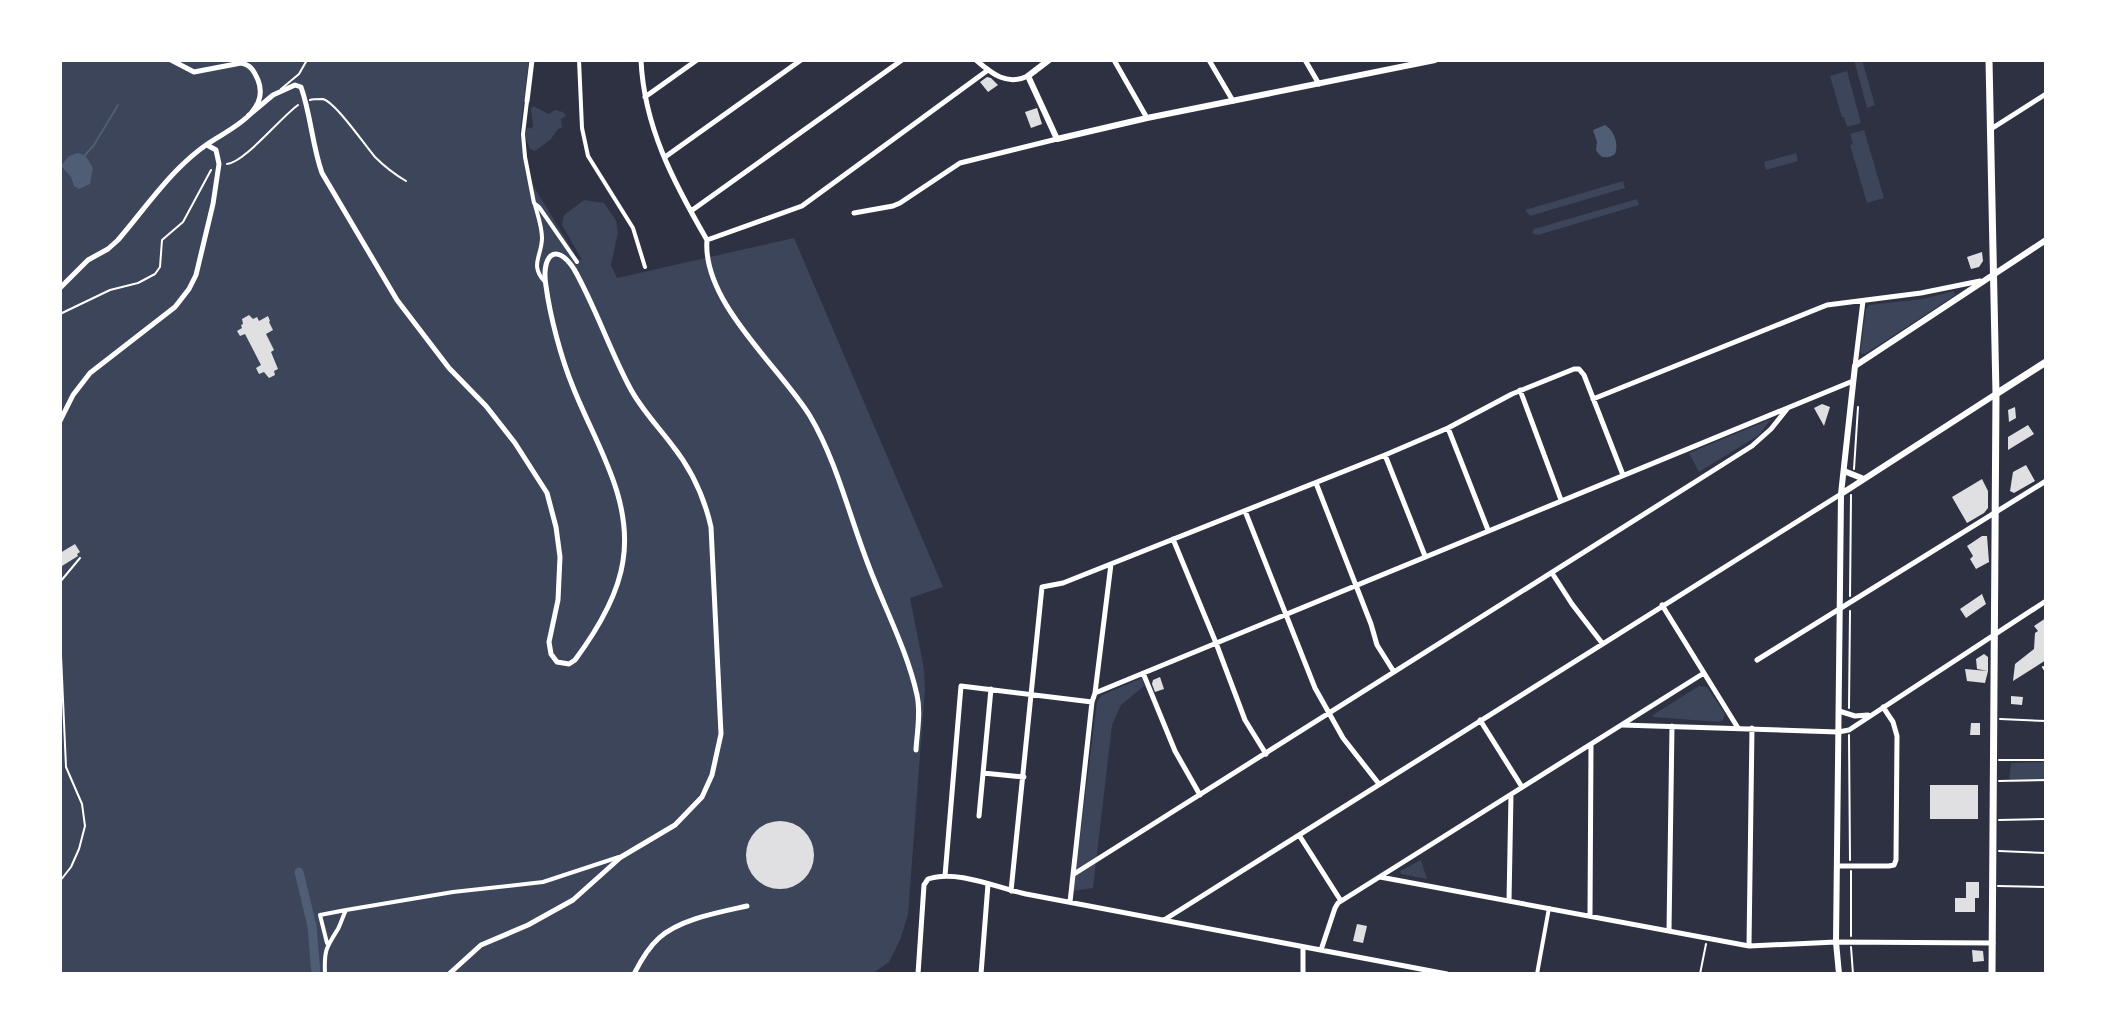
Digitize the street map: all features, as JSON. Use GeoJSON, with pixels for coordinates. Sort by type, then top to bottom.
{"type":"FeatureCollection","features":[{"type":"Feature","properties":{"kind":"main road"},"geometry":{"type":"LineString","coordinates":[[1989,60],[1996,394],[1992,974]]}},
{"type":"Feature","properties":{"kind":"main road"},"geometry":{"type":"LineString","coordinates":[[1996,394],[2046,362]]}},
{"type":"Feature","properties":{"kind":"street"},"geometry":{"type":"LineString","coordinates":[[171,60],[194,72],[241,63],[248,65],[261,90],[258,103],[248,116]]}},
{"type":"Feature","properties":{"kind":"street"},"geometry":{"type":"LineString","coordinates":[[532,60],[523,134],[543,241],[537,273],[545,282]]}},
{"type":"Feature","properties":{"kind":"street"},"geometry":{"type":"LineString","coordinates":[[579,60],[582,128],[588,156],[633,228],[645,267]]}},
{"type":"Feature","properties":{"kind":"street"},"geometry":{"type":"LineString","coordinates":[[641,60],[653,129],[707,240],[711,269],[729,309],[810,417],[836,472],[866,561],[913,679],[918,699],[916,750]]}},
{"type":"Feature","properties":{"kind":"street"},"geometry":{"type":"LineString","coordinates":[[645,97],[697,60]]}},
{"type":"Feature","properties":{"kind":"street"},"geometry":{"type":"LineString","coordinates":[[665,157],[801,60]]}},
{"type":"Feature","properties":{"kind":"street"},"geometry":{"type":"LineString","coordinates":[[691,211],[902,60]]}},
{"type":"Feature","properties":{"kind":"street"},"geometry":{"type":"LineString","coordinates":[[976,60],[988,70],[1016,81],[1049,60]]}},
{"type":"Feature","properties":{"kind":"street"},"geometry":{"type":"LineString","coordinates":[[1114,60],[1147,118]]}},
{"type":"Feature","properties":{"kind":"street"},"geometry":{"type":"LineString","coordinates":[[1209,60],[1233,101]]}},
{"type":"Feature","properties":{"kind":"street"},"geometry":{"type":"LineString","coordinates":[[1305,60],[1319,85]]}},
{"type":"Feature","properties":{"kind":"street"},"geometry":{"type":"LineString","coordinates":[[854,213],[900,203],[960,163],[1147,118],[1319,85],[1403,63],[1435,60]]}},
{"type":"Feature","properties":{"kind":"street"},"geometry":{"type":"LineString","coordinates":[[707,240],[802,206],[988,70]]}},
{"type":"Feature","properties":{"kind":"street"},"geometry":{"type":"LineString","coordinates":[[1028,76],[1057,139]]}},
{"type":"Feature","properties":{"kind":"street"},"geometry":{"type":"LineString","coordinates":[[60,288],[88,260],[118,240],[178,169],[273,95],[298,85],[305,100],[322,173],[397,300],[449,368],[486,406],[515,443],[547,493],[560,557],[558,600],[550,634],[549,649],[553,659],[563,664],[575,660],[616,590],[625,552],[625,526],[620,496],[566,369],[545,282],[544,269],[548,257],[559,255],[571,264],[630,388],[644,411],[680,455],[704,498],[711,527],[721,734],[717,760],[702,797],[670,829],[621,857],[543,882],[453,892],[320,915],[327,943],[325,974]]}},
{"type":"Feature","properties":{"kind":"street"},"geometry":{"type":"LineString","coordinates":[[1991,129],[2046,94]]}},
{"type":"Feature","properties":{"kind":"street"},"geometry":{"type":"LineString","coordinates":[[60,421],[73,395],[90,373],[183,300],[196,275],[213,204],[219,156],[207,145]]}},
{"type":"Feature","properties":{"kind":"street"},"geometry":{"type":"LineString","coordinates":[[534,203],[577,262]]}},
{"type":"Feature","properties":{"kind":"street"},"geometry":{"type":"LineString","coordinates":[[1855,366],[2046,240]]}},
{"type":"Feature","properties":{"kind":"street"},"geometry":{"type":"LineString","coordinates":[[1593,399],[1827,305],[1944,290],[1983,281]]}},
{"type":"Feature","properties":{"kind":"street"},"geometry":{"type":"LineString","coordinates":[[1839,974],[1836,942],[1841,494],[1863,301]]}},
{"type":"Feature","properties":{"kind":"street"},"geometry":{"type":"LineString","coordinates":[[1011,891],[1042,587],[1063,583],[1385,455],[1571,369],[1579,369],[1584,375],[1623,475]]}},
{"type":"Feature","properties":{"kind":"street"},"geometry":{"type":"LineString","coordinates":[[1095,693],[1853,381]]}},
{"type":"Feature","properties":{"kind":"street"},"geometry":{"type":"LineString","coordinates":[[1520,390],[1561,500]]}},
{"type":"Feature","properties":{"kind":"street"},"geometry":{"type":"LineString","coordinates":[[1164,920],[1996,394]]}},
{"type":"Feature","properties":{"kind":"street"},"geometry":{"type":"LineString","coordinates":[[1074,874],[1752,446],[1787,409]]}},
{"type":"Feature","properties":{"kind":"street"},"geometry":{"type":"LineString","coordinates":[[1448,428],[1488,530]]}},
{"type":"Feature","properties":{"kind":"street"},"geometry":{"type":"LineString","coordinates":[[1385,455],[1425,556]]}},
{"type":"Feature","properties":{"kind":"street"},"geometry":{"type":"LineString","coordinates":[[1844,471],[1864,479]]}},
{"type":"Feature","properties":{"kind":"street"},"geometry":{"type":"LineString","coordinates":[[1757,660],[2046,481]]}},
{"type":"Feature","properties":{"kind":"street"},"geometry":{"type":"LineString","coordinates":[[1316,483],[1377,645],[1394,672]]}},
{"type":"Feature","properties":{"kind":"street"},"geometry":{"type":"LineString","coordinates":[[1245,511],[1315,688],[1350,748],[1379,784]]}},
{"type":"Feature","properties":{"kind":"street"},"geometry":{"type":"LineString","coordinates":[[1173,539],[1245,720],[1266,754]]}},
{"type":"Feature","properties":{"kind":"street"},"geometry":{"type":"LineString","coordinates":[[1070,902],[1111,564]]}},
{"type":"Feature","properties":{"kind":"street"},"geometry":{"type":"LineString","coordinates":[[1552,573],[1602,643]]}},
{"type":"Feature","properties":{"kind":"street"},"geometry":{"type":"LineString","coordinates":[[1620,725],[1849,730],[2046,601]]}},
{"type":"Feature","properties":{"kind":"street"},"geometry":{"type":"LineString","coordinates":[[1662,605],[1738,728]]}},
{"type":"Feature","properties":{"kind":"street"},"geometry":{"type":"LineString","coordinates":[[1143,673],[1175,751],[1200,795]]}},
{"type":"Feature","properties":{"kind":"street"},"geometry":{"type":"LineString","coordinates":[[1321,950],[1335,908],[1341,901],[1704,673]]}},
{"type":"Feature","properties":{"kind":"street"},"geometry":{"type":"LineString","coordinates":[[945,876],[961,686],[1092,702]]}},
{"type":"Feature","properties":{"kind":"street"},"geometry":{"type":"LineString","coordinates":[[979,816],[991,689]]}},
{"type":"Feature","properties":{"kind":"street"},"geometry":{"type":"LineString","coordinates":[[1837,866],[1889,866],[1894,865],[1896,860],[1897,736],[1883,706]]}},
{"type":"Feature","properties":{"kind":"street"},"geometry":{"type":"LineString","coordinates":[[1839,711],[1862,717],[1869,715]]}},
{"type":"Feature","properties":{"kind":"street"},"geometry":{"type":"LineString","coordinates":[[1480,720],[1522,787]]}},
{"type":"Feature","properties":{"kind":"street"},"geometry":{"type":"LineString","coordinates":[[1669,931],[1672,726]]}},
{"type":"Feature","properties":{"kind":"street"},"geometry":{"type":"LineString","coordinates":[[1749,946],[1752,728]]}},
{"type":"Feature","properties":{"kind":"street"},"geometry":{"type":"LineString","coordinates":[[1590,916],[1591,744]]}},
{"type":"Feature","properties":{"kind":"street"},"geometry":{"type":"LineString","coordinates":[[983,773],[1024,777]]}},
{"type":"Feature","properties":{"kind":"street"},"geometry":{"type":"LineString","coordinates":[[1509,901],[1511,794]]}},
{"type":"Feature","properties":{"kind":"street"},"geometry":{"type":"LineString","coordinates":[[1299,835],[1341,901]]}},
{"type":"Feature","properties":{"kind":"street"},"geometry":{"type":"LineString","coordinates":[[449,974],[481,945],[528,925],[573,900],[621,857]]}},
{"type":"Feature","properties":{"kind":"street"},"geometry":{"type":"LineString","coordinates":[[918,974],[924,885],[928,879],[945,876],[1447,974]]}},
{"type":"Feature","properties":{"kind":"street"},"geometry":{"type":"LineString","coordinates":[[1380,877],[1749,946],[1836,942],[1993,943]]}},
{"type":"Feature","properties":{"kind":"street"},"geometry":{"type":"LineString","coordinates":[[981,974],[988,884]]}},
{"type":"Feature","properties":{"kind":"street"},"geometry":{"type":"LineString","coordinates":[[634,974],[659,938],[694,920],[747,906]]}},
{"type":"Feature","properties":{"kind":"street"},"geometry":{"type":"LineString","coordinates":[[1537,974],[1549,908]]}},
{"type":"Feature","properties":{"kind":"street"},"geometry":{"type":"LineString","coordinates":[[327,943],[340,926],[346,910]]}},
{"type":"Feature","properties":{"kind":"street"},"geometry":{"type":"LineString","coordinates":[[1303,947],[1303,974]]}},
{"type":"Feature","properties":{"kind":"lane"},"geometry":{"type":"LineString","coordinates":[[273,95],[299,74],[307,60]]}},
{"type":"Feature","properties":{"kind":"lane"},"geometry":{"type":"LineString","coordinates":[[60,633],[66,767],[82,804],[85,826],[71,867],[60,881]]}},
{"type":"Feature","properties":{"kind":"path"},"geometry":{"type":"LineString","coordinates":[[60,314],[110,290],[138,283],[155,274],[160,267],[162,240],[183,222],[211,169],[219,164],[232,164],[243,157],[274,125],[305,100],[323,99],[339,110],[374,155],[406,181]]}},
{"type":"Feature","properties":{"kind":"path"},"geometry":{"type":"LineString","coordinates":[[1853,476],[1859,403]]}},
{"type":"Feature","properties":{"kind":"path"},"geometry":{"type":"LineString","coordinates":[[1849,715],[1851,488]]}},
{"type":"Feature","properties":{"kind":"path"},"geometry":{"type":"LineString","coordinates":[[60,582],[80,558]]}},
{"type":"Feature","properties":{"kind":"path"},"geometry":{"type":"LineString","coordinates":[[2043,667],[2046,672]]}},
{"type":"Feature","properties":{"kind":"path"},"geometry":{"type":"LineString","coordinates":[[1994,719],[2046,721]]}},
{"type":"Feature","properties":{"kind":"path"},"geometry":{"type":"LineString","coordinates":[[1849,730],[1853,974]]}},
{"type":"Feature","properties":{"kind":"path"},"geometry":{"type":"LineString","coordinates":[[1994,759],[2046,760]]}},
{"type":"Feature","properties":{"kind":"path"},"geometry":{"type":"LineString","coordinates":[[1994,781],[2046,780]]}},
{"type":"Feature","properties":{"kind":"path"},"geometry":{"type":"LineString","coordinates":[[1994,820],[2046,819]]}},
{"type":"Feature","properties":{"kind":"path"},"geometry":{"type":"LineString","coordinates":[[1993,851],[2046,853]]}},
{"type":"Feature","properties":{"kind":"path"},"geometry":{"type":"LineString","coordinates":[[1993,886],[2046,887]]}},
{"type":"Feature","properties":{"kind":"path"},"geometry":{"type":"LineString","coordinates":[[1700,974],[1707,938]]}},
{"type":"Feature","properties":{"kind":"shaded area"},"geometry":{"type":"Polygon","coordinates":[[[60,60],[529,60],[520,132],[526,174],[578,259],[582,260],[562,225],[564,215],[584,200],[604,203],[616,220],[618,232],[611,265],[617,278],[794,238],[943,587],[910,598],[925,689],[908,915],[889,962],[872,974],[60,974],[60,60]]]}},
{"type":"Feature","properties":{"kind":"shaded area"},"geometry":{"type":"Polygon","coordinates":[[[1854,60],[1862,60],[1875,105],[1867,108],[1854,60]]]}},
{"type":"Feature","properties":{"kind":"shaded area"},"geometry":{"type":"Polygon","coordinates":[[[1847,71],[1861,123],[1847,127],[1830,76],[1847,71]]]}},
{"type":"Feature","properties":{"kind":"shaded area"},"geometry":{"type":"Polygon","coordinates":[[[533,106],[549,114],[555,110],[566,116],[561,119],[562,128],[535,151],[530,149],[526,135],[528,127],[531,129],[533,126],[533,106]]]}},
{"type":"Feature","properties":{"kind":"shaded area"},"geometry":{"type":"Polygon","coordinates":[[[1605,125],[1613,134],[1616,146],[1615,154],[1602,157],[1596,150],[1593,130],[1605,125]]]}},
{"type":"Feature","properties":{"kind":"shaded area"},"geometry":{"type":"Polygon","coordinates":[[[1864,130],[1884,198],[1867,203],[1850,145],[1853,144],[1850,134],[1864,130]]]}},
{"type":"Feature","properties":{"kind":"shaded area"},"geometry":{"type":"Polygon","coordinates":[[[77,153],[85,155],[93,168],[90,184],[79,189],[61,166],[69,156],[77,153]]]}},
{"type":"Feature","properties":{"kind":"shaded area"},"geometry":{"type":"Polygon","coordinates":[[[1796,153],[1798,161],[1766,170],[1764,162],[1796,153]]]}},
{"type":"Feature","properties":{"kind":"shaded area"},"geometry":{"type":"Polygon","coordinates":[[[1623,181],[1625,188],[1530,216],[1525,210],[1623,181]]]}},
{"type":"Feature","properties":{"kind":"shaded area"},"geometry":{"type":"Polygon","coordinates":[[[1637,199],[1639,205],[1538,235],[1532,233],[1534,229],[1637,199]]]}},
{"type":"Feature","properties":{"kind":"shaded area"},"geometry":{"type":"Polygon","coordinates":[[[1953,291],[1954,296],[1865,354],[1860,353],[1869,305],[1923,299],[1953,291]]]}},
{"type":"Feature","properties":{"kind":"shaded area"},"geometry":{"type":"Polygon","coordinates":[[[1771,419],[1759,435],[1699,472],[1689,453],[1771,419]]]}},
{"type":"Feature","properties":{"kind":"shaded area"},"geometry":{"type":"Polygon","coordinates":[[[1142,678],[1144,686],[1121,705],[1112,725],[1093,888],[1073,891],[1097,702],[1102,695],[1142,678]]]}},
{"type":"Feature","properties":{"kind":"shaded area"},"geometry":{"type":"Polygon","coordinates":[[[1699,686],[1707,687],[1725,714],[1723,720],[1653,717],[1653,715],[1699,686]]]}},
{"type":"Feature","properties":{"kind":"shaded area"},"geometry":{"type":"Polygon","coordinates":[[[2046,762],[2046,782],[2009,782],[2011,763],[2046,762]]]}},
{"type":"Feature","properties":{"kind":"shaded area"},"geometry":{"type":"Polygon","coordinates":[[[1421,860],[1427,879],[1401,874],[1400,871],[1421,860]]]}},
{"type":"Feature","properties":{"kind":"building"},"geometry":{"type":"Polygon","coordinates":[[[987,77],[998,85],[988,92],[980,82],[987,77]]]}},
{"type":"Feature","properties":{"kind":"building"},"geometry":{"type":"Polygon","coordinates":[[[1037,108],[1042,124],[1031,128],[1025,112],[1037,108]]]}},
{"type":"Feature","properties":{"kind":"building"},"geometry":{"type":"Polygon","coordinates":[[[1982,252],[1983,261],[1979,267],[1971,269],[1967,257],[1982,252]]]}},
{"type":"Feature","properties":{"kind":"building"},"geometry":{"type":"Polygon","coordinates":[[[249,315],[253,319],[257,317],[259,321],[268,316],[273,330],[266,334],[278,369],[269,378],[264,372],[259,374],[256,368],[261,365],[245,334],[240,336],[237,331],[242,328],[242,319],[249,315]]]}},
{"type":"Feature","properties":{"kind":"building"},"geometry":{"type":"Polygon","coordinates":[[[1822,404],[1830,407],[1824,426],[1814,408],[1822,404]]]}},
{"type":"Feature","properties":{"kind":"building"},"geometry":{"type":"Polygon","coordinates":[[[2015,407],[2016,418],[2009,422],[2008,410],[2015,407]]]}},
{"type":"Feature","properties":{"kind":"building"},"geometry":{"type":"Polygon","coordinates":[[[2028,425],[2034,434],[2008,450],[2008,437],[2028,425]]]}},
{"type":"Feature","properties":{"kind":"building"},"geometry":{"type":"Polygon","coordinates":[[[2026,465],[2035,481],[2014,493],[2010,491],[2013,472],[2026,465]]]}},
{"type":"Feature","properties":{"kind":"building"},"geometry":{"type":"Polygon","coordinates":[[[1982,479],[1988,491],[1988,508],[1967,523],[1952,497],[1982,479]]]}},
{"type":"Feature","properties":{"kind":"building"},"geometry":{"type":"Polygon","coordinates":[[[1987,536],[1989,562],[1976,569],[1967,546],[1987,536]]]}},
{"type":"Feature","properties":{"kind":"building"},"geometry":{"type":"Polygon","coordinates":[[[75,544],[80,552],[78,556],[62,566],[60,553],[75,544]]]}},
{"type":"Feature","properties":{"kind":"building"},"geometry":{"type":"Polygon","coordinates":[[[1982,594],[1986,604],[1966,618],[1960,609],[1982,594]]]}},
{"type":"Feature","properties":{"kind":"building"},"geometry":{"type":"Polygon","coordinates":[[[2046,618],[2046,660],[2013,681],[2015,664],[2034,649],[2035,633],[2038,631],[2034,626],[2046,618]]]}},
{"type":"Feature","properties":{"kind":"building"},"geometry":{"type":"Polygon","coordinates":[[[1984,654],[1988,657],[1988,671],[1977,669],[1976,659],[1984,654]]]}},
{"type":"Feature","properties":{"kind":"building"},"geometry":{"type":"Polygon","coordinates":[[[1965,669],[1988,671],[1985,683],[1967,681],[1965,669]]]}},
{"type":"Feature","properties":{"kind":"building"},"geometry":{"type":"Polygon","coordinates":[[[1160,677],[1164,689],[1155,692],[1153,680],[1160,677]]]}},
{"type":"Feature","properties":{"kind":"building"},"geometry":{"type":"Polygon","coordinates":[[[2011,696],[2023,697],[2022,705],[2011,704],[2011,696]]]}},
{"type":"Feature","properties":{"kind":"building"},"geometry":{"type":"Polygon","coordinates":[[[1971,723],[1980,723],[1980,735],[1970,735],[1971,723]]]}},
{"type":"Feature","properties":{"kind":"building"},"geometry":{"type":"Polygon","coordinates":[[[1930,785],[1978,785],[1978,819],[1930,819],[1930,785]]]}},
{"type":"Feature","properties":{"kind":"building"},"geometry":{"type":"Polygon","coordinates":[[[780,821],[804,831],[814,855],[804,879],[780,889],[756,879],[746,855],[756,831],[780,821]]]}},
{"type":"Feature","properties":{"kind":"building"},"geometry":{"type":"Polygon","coordinates":[[[1966,882],[1979,882],[1975,912],[1955,912],[1955,898],[1966,898],[1966,882]]]}},
{"type":"Feature","properties":{"kind":"building"},"geometry":{"type":"Polygon","coordinates":[[[1357,924],[1367,926],[1363,943],[1353,941],[1357,924]]]}},
{"type":"Feature","properties":{"kind":"building"},"geometry":{"type":"Polygon","coordinates":[[[1972,950],[1983,951],[1984,961],[1973,962],[1972,950]]]}},
{"type":"Feature","properties":{"kind":"waterway"},"geometry":{"type":"LineString","coordinates":[[85,155],[118,105]]}},
{"type":"Feature","properties":{"kind":"waterway"},"geometry":{"type":"LineString","coordinates":[[299,872],[312,926],[316,974]]}}]}
